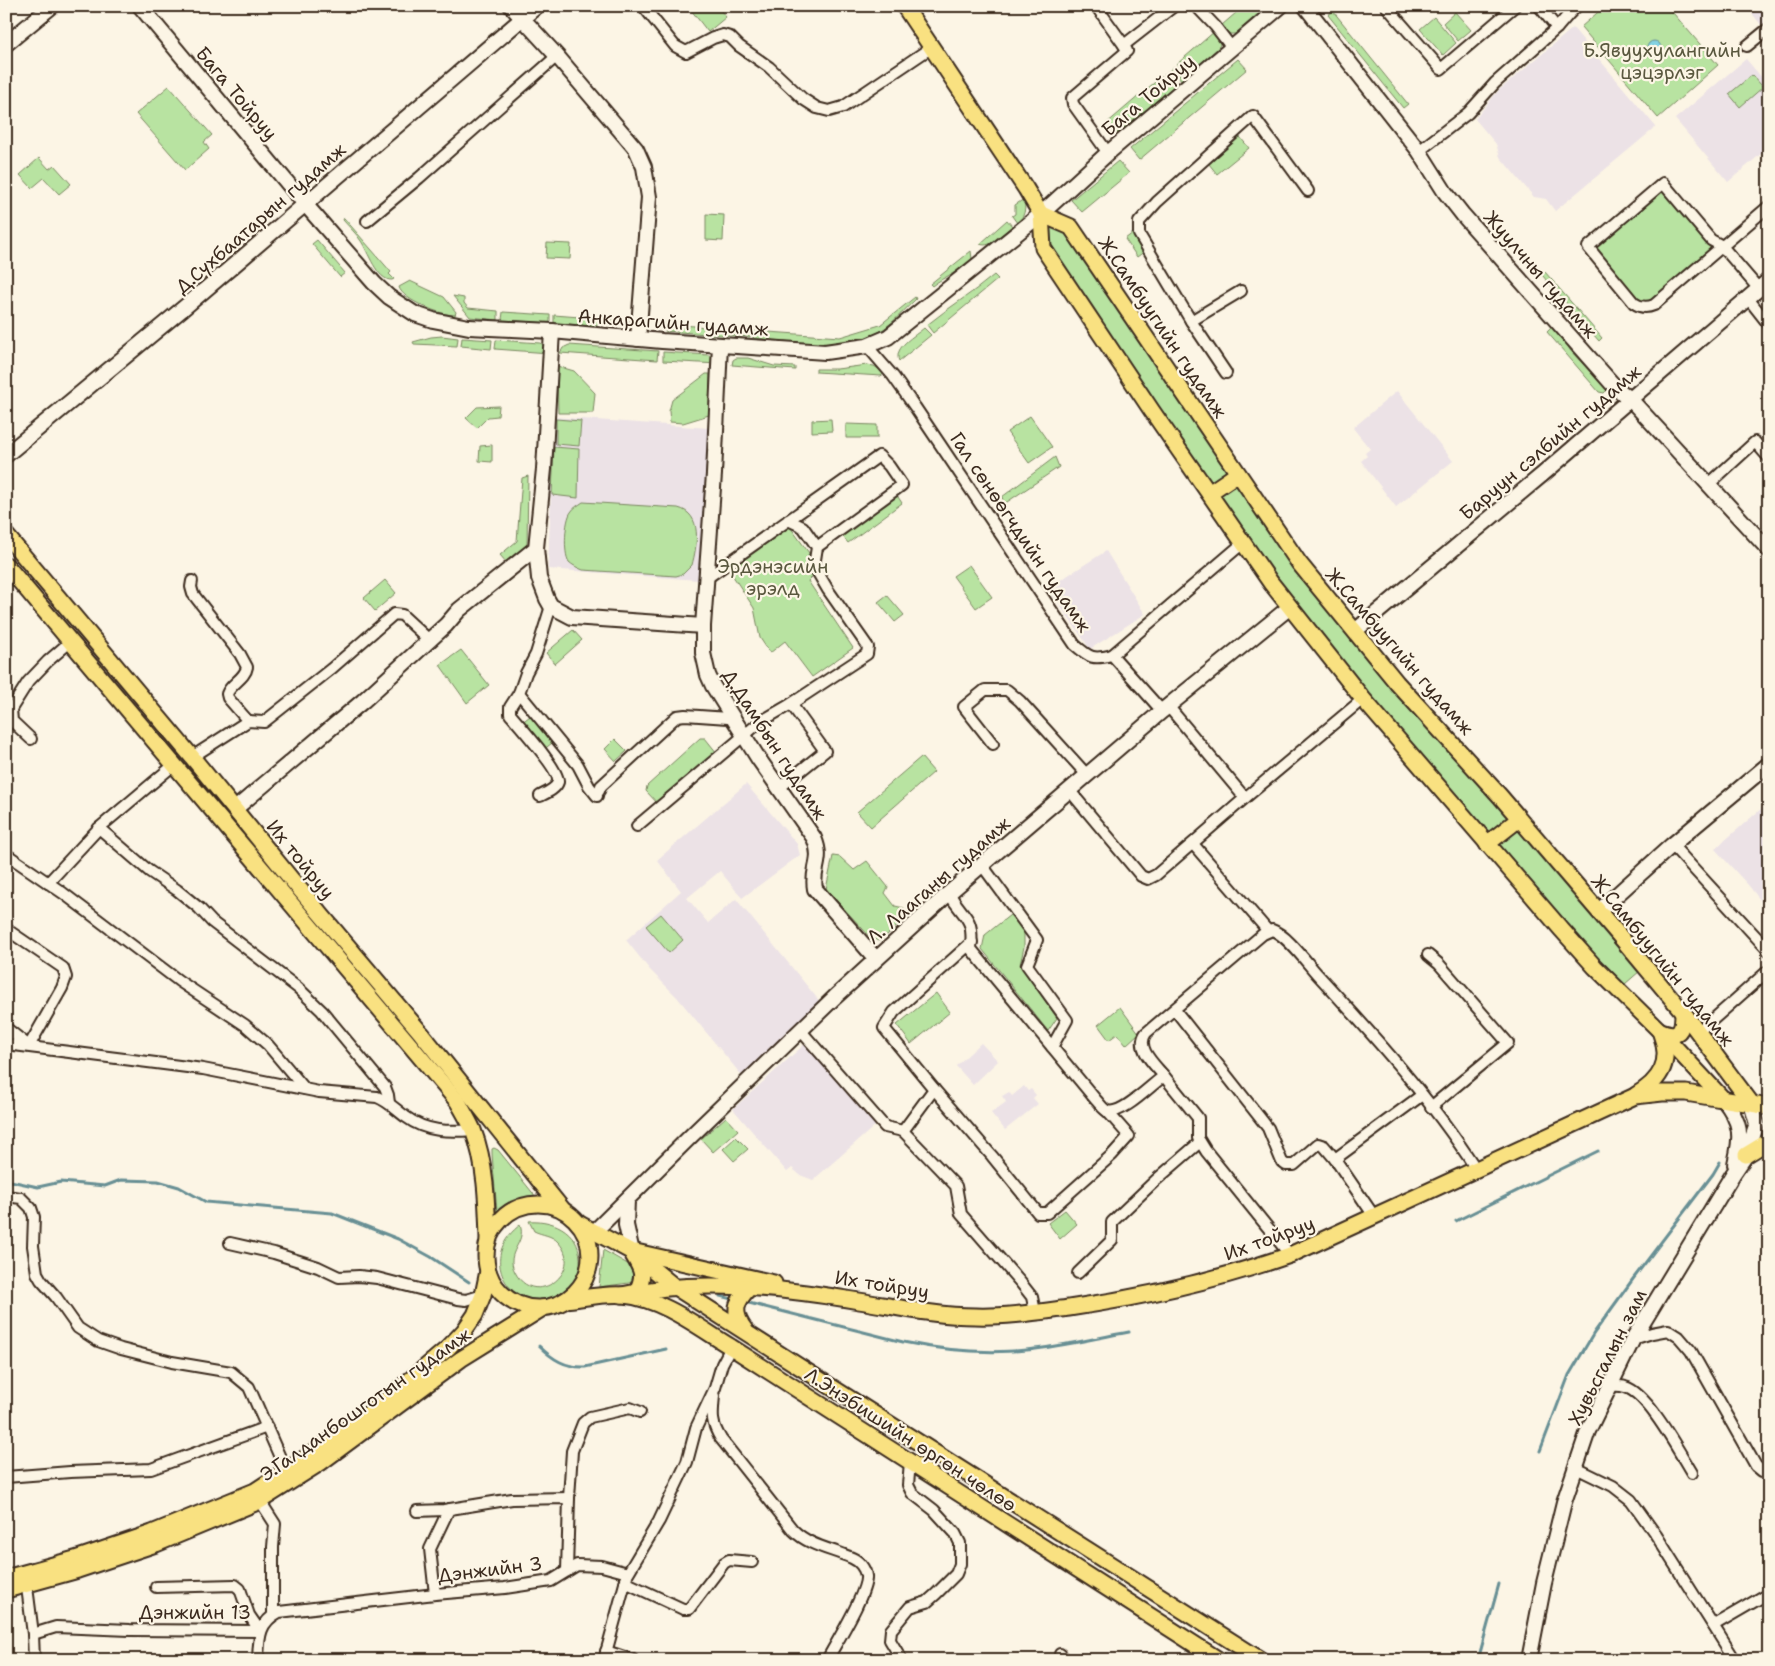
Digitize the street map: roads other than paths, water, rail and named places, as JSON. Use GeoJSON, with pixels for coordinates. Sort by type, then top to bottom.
{"type":"FeatureCollection","features":[{"type":"Feature","properties":{"kind":"main road"},"geometry":{"type":"LineString","coordinates":[[6,44],[52,6]]}},
{"type":"Feature","properties":{"kind":"main road","name":"Бага Тойруу"},"geometry":{"type":"LineString","coordinates":[[140,6],[305,204]]}},
{"type":"Feature","properties":{"kind":"main road"},"geometry":{"type":"LineString","coordinates":[[511,6],[557,56],[636,149],[644,167],[649,197],[638,339]]}},
{"type":"Feature","properties":{"kind":"main road","name":"Д.Сүхбаатарын гудамж"},"geometry":{"type":"LineString","coordinates":[[6,455],[537,6]]}},
{"type":"Feature","properties":{"kind":"main road"},"geometry":{"type":"LineString","coordinates":[[904,6],[1041,214],[1043,248],[1243,543],[1290,607],[1363,699],[1487,844],[1596,966],[1724,1099],[1734,1113],[1740,1140],[1733,1174]]}},
{"type":"Feature","properties":{"kind":"main road","name":"Бага Тойруу"},"geometry":{"type":"LineString","coordinates":[[1041,214],[1108,153],[1281,6]]}},
{"type":"Feature","properties":{"kind":"main road","name":"Жуулчны гудамж"},"geometry":{"type":"LineString","coordinates":[[1305,6],[1419,150],[1463,215],[1615,386],[1630,399],[1769,550]]}},
{"type":"Feature","properties":{"kind":"main road","name":"Анкарагийн гудамж"},"geometry":{"type":"LineString","coordinates":[[305,204],[374,283],[389,297],[415,314],[433,320],[455,325],[825,352],[867,346],[888,337],[1041,214]]}},
{"type":"Feature","properties":{"kind":"main road","name":"Ж.Самбуугийн гудамж"},"geometry":{"type":"LineString","coordinates":[[1041,214],[1071,227],[1298,563],[1397,683],[1519,818],[1683,1012],[1751,1103]]}},
{"type":"Feature","properties":{"kind":"main road","name":"Баруун сэлбийн гудамж"},"geometry":{"type":"LineString","coordinates":[[1355,631],[1630,399],[1758,288]]}},
{"type":"Feature","properties":{"kind":"main road"},"geometry":{"type":"LineString","coordinates":[[552,331],[544,469],[536,548],[539,578],[551,606],[572,617],[703,626]]}},
{"type":"Feature","properties":{"kind":"main road","name":"Д.Дамбын гудамж"},"geometry":{"type":"LineString","coordinates":[[720,345],[714,474],[703,626],[703,653],[708,675],[744,736],[814,838],[818,848],[813,881],[815,889],[876,959]]}},
{"type":"Feature","properties":{"kind":"main road"},"geometry":{"type":"LineString","coordinates":[[1209,493],[1237,474]]}},
{"type":"Feature","properties":{"kind":"main road","name":"Их тойруу"},"geometry":{"type":"LineString","coordinates":[[6,535],[433,1047],[563,1210]]}},
{"type":"Feature","properties":{"kind":"main road"},"geometry":{"type":"LineString","coordinates":[[235,809],[363,701],[459,610],[536,548]]}},
{"type":"Feature","properties":{"kind":"main road","name":"Их тойруу"},"geometry":{"type":"LineString","coordinates":[[6,565],[458,1102],[473,1130],[482,1166],[488,1213],[488,1239]]}},
{"type":"Feature","properties":{"kind":"main road","name":"Л. Лааганы гудамж"},"geometry":{"type":"LineString","coordinates":[[595,1231],[876,959],[949,893],[1165,708],[1290,607]]}},
{"type":"Feature","properties":{"kind":"main road"},"geometry":{"type":"LineString","coordinates":[[1598,911],[1672,845],[1769,764]]}},
{"type":"Feature","properties":{"kind":"main road"},"geometry":{"type":"LineString","coordinates":[[1487,844],[1519,818]]}},
{"type":"Feature","properties":{"kind":"main road"},"geometry":{"type":"LineString","coordinates":[[1659,1030],[1674,1035],[1683,1024],[1683,1012]]}},
{"type":"Feature","properties":{"kind":"main road"},"geometry":{"type":"LineString","coordinates":[[1635,1096],[1655,1082],[1663,1067],[1665,1051],[1659,1030]]}},
{"type":"Feature","properties":{"kind":"main road"},"geometry":{"type":"LineString","coordinates":[[1718,1059],[1769,1100]]}},
{"type":"Feature","properties":{"kind":"main road","name":"Их тойруу"},"geometry":{"type":"LineString","coordinates":[[580,1224],[632,1252],[675,1286],[802,1292],[945,1314],[976,1316],[1035,1312],[1105,1303],[1189,1286],[1243,1271],[1290,1255],[1635,1096],[1686,1093],[1751,1103]]}},
{"type":"Feature","properties":{"kind":"main road"},"geometry":{"type":"LineString","coordinates":[[1751,1103],[1769,1107]]}},
{"type":"Feature","properties":{"kind":"main road","name":"Хувьсгалын зам"},"geometry":{"type":"LineString","coordinates":[[1529,1660],[1546,1575],[1564,1502],[1588,1431],[1633,1340],[1746,1155],[1757,1124],[1751,1103]]}},
{"type":"Feature","properties":{"kind":"main road"},"geometry":{"type":"LineString","coordinates":[[1746,1155],[1769,1141]]}},
{"type":"Feature","properties":{"kind":"main road"},"geometry":{"type":"LineString","coordinates":[[627,1200],[626,1226],[632,1252],[642,1270],[642,1281],[637,1291]]}},
{"type":"Feature","properties":{"kind":"main road"},"geometry":{"type":"LineString","coordinates":[[533,1203],[549,1204],[563,1210],[580,1224],[588,1240],[590,1257],[587,1274],[579,1289],[566,1300],[555,1306],[531,1308],[509,1300],[492,1282],[485,1255],[488,1239],[495,1225],[505,1214],[533,1203]]}},
{"type":"Feature","properties":{"kind":"main road","name":"Их тойруу"},"geometry":{"type":"LineString","coordinates":[[632,1252],[765,1280],[802,1292]]}},
{"type":"Feature","properties":{"kind":"main road","name":"Э.Галданбошготын гудамж"},"geometry":{"type":"LineString","coordinates":[[258,1496],[286,1471],[314,1454],[377,1408],[448,1348],[464,1331],[475,1315],[483,1296],[488,1271]]}},
{"type":"Feature","properties":{"kind":"main road"},"geometry":{"type":"LineString","coordinates":[[622,1295],[675,1286]]}},
{"type":"Feature","properties":{"kind":"main road","name":"Л.Энэбишийн өргөн чөлөө"},"geometry":{"type":"LineString","coordinates":[[675,1286],[800,1368],[1261,1660]]}},
{"type":"Feature","properties":{"kind":"main road"},"geometry":{"type":"LineString","coordinates":[[746,1331],[739,1322],[736,1309],[738,1302],[749,1288]]}},
{"type":"Feature","properties":{"kind":"main road","name":"Л.Энэбишийн өргөн чөлөө"},"geometry":{"type":"LineString","coordinates":[[566,1300],[622,1295],[654,1303],[730,1347],[1220,1660]]}},
{"type":"Feature","properties":{"kind":"main road","name":"Э.Галданбошготын гудамж"},"geometry":{"type":"LineString","coordinates":[[6,1590],[26,1579],[75,1559],[258,1496],[320,1463],[461,1359],[543,1308]]}},
{"type":"Feature","properties":{"kind":"main road","name":"Э.Галданбошготын гудамж"},"geometry":{"type":"LineString","coordinates":[[6,1578],[26,1579]]}},
{"type":"Feature","properties":{"kind":"street"},"geometry":{"type":"LineString","coordinates":[[644,6],[675,46],[686,52],[723,35],[730,38],[769,67],[803,99],[817,108],[829,111],[843,107],[932,47]]}},
{"type":"Feature","properties":{"kind":"street"},"geometry":{"type":"LineString","coordinates":[[1096,6],[1127,51],[1072,98],[1072,104],[1108,153]]}},
{"type":"Feature","properties":{"kind":"street"},"geometry":{"type":"LineString","coordinates":[[1124,45],[1174,6]]}},
{"type":"Feature","properties":{"kind":"street"},"geometry":{"type":"LineString","coordinates":[[1196,6],[1216,26],[1232,48]]}},
{"type":"Feature","properties":{"kind":"street"},"geometry":{"type":"LineString","coordinates":[[1386,6],[1441,69],[1515,6]]}},
{"type":"Feature","properties":{"kind":"street"},"geometry":{"type":"LineString","coordinates":[[1539,6],[1558,28]]}},
{"type":"Feature","properties":{"kind":"street"},"geometry":{"type":"LineString","coordinates":[[1419,150],[1468,113],[1494,83],[1558,28],[1577,6]]}},
{"type":"Feature","properties":{"kind":"street"},"geometry":{"type":"LineString","coordinates":[[1747,46],[1769,28]]}},
{"type":"Feature","properties":{"kind":"street"},"geometry":{"type":"LineString","coordinates":[[367,221],[419,178],[557,56]]}},
{"type":"Feature","properties":{"kind":"street"},"geometry":{"type":"LineString","coordinates":[[1226,373],[1191,320],[1139,234],[1139,222],[1157,202],[1201,161],[1253,116],[1308,191]]}},
{"type":"Feature","properties":{"kind":"street"},"geometry":{"type":"LineString","coordinates":[[1769,206],[1722,246],[1654,305],[1644,307],[1634,303],[1588,247],[1663,183],[1711,240],[1722,246],[1758,288],[1769,325]]}},
{"type":"Feature","properties":{"kind":"street"},"geometry":{"type":"LineString","coordinates":[[1191,320],[1241,291]]}},
{"type":"Feature","properties":{"kind":"street","name":"Гал сөнөөгчдийн гудамж"},"geometry":{"type":"LineString","coordinates":[[867,346],[893,376],[915,407],[1076,645],[1088,656],[1100,658],[1112,654]]}},
{"type":"Feature","properties":{"kind":"street"},"geometry":{"type":"LineString","coordinates":[[1709,484],[1755,442],[1769,458]]}},
{"type":"Feature","properties":{"kind":"street"},"geometry":{"type":"LineString","coordinates":[[707,578],[879,456],[889,466],[902,485],[817,547]]}},
{"type":"Feature","properties":{"kind":"street"},"geometry":{"type":"LineString","coordinates":[[637,826],[760,722],[867,654],[868,647],[828,590],[814,566],[817,547],[803,527],[788,520]]}},
{"type":"Feature","properties":{"kind":"street"},"geometry":{"type":"LineString","coordinates":[[1243,543],[1112,654],[1165,708],[1245,798]]}},
{"type":"Feature","properties":{"kind":"street"},"geometry":{"type":"LineString","coordinates":[[192,582],[193,594],[240,654],[247,667],[244,675],[233,684],[227,694],[228,698],[248,721]]}},
{"type":"Feature","properties":{"kind":"street"},"geometry":{"type":"LineString","coordinates":[[540,796],[552,790],[557,784],[556,771],[510,714],[510,707],[519,693],[526,673],[536,654],[551,606]]}},
{"type":"Feature","properties":{"kind":"street"},"geometry":{"type":"LineString","coordinates":[[192,757],[248,721],[264,722],[331,669],[394,614],[402,615],[428,639]]}},
{"type":"Feature","properties":{"kind":"street"},"geometry":{"type":"LineString","coordinates":[[31,738],[9,723],[11,709],[28,682],[71,641]]}},
{"type":"Feature","properties":{"kind":"street"},"geometry":{"type":"LineString","coordinates":[[993,744],[964,707],[986,690],[1007,690],[1020,701],[1087,775]]}},
{"type":"Feature","properties":{"kind":"street"},"geometry":{"type":"LineString","coordinates":[[519,693],[578,765],[589,786],[598,793],[601,786],[677,716],[732,717]]}},
{"type":"Feature","properties":{"kind":"street"},"geometry":{"type":"LineString","coordinates":[[1070,791],[1141,876],[1148,878],[1156,875],[1363,699]]}},
{"type":"Feature","properties":{"kind":"street"},"geometry":{"type":"LineString","coordinates":[[779,788],[825,751],[791,704]]}},
{"type":"Feature","properties":{"kind":"street"},"geometry":{"type":"LineString","coordinates":[[48,883],[99,828],[174,764]]}},
{"type":"Feature","properties":{"kind":"street"},"geometry":{"type":"LineString","coordinates":[[99,828],[149,871],[199,908],[212,922],[298,988],[322,1011],[385,1087],[388,1095],[388,1104]]}},
{"type":"Feature","properties":{"kind":"street"},"geometry":{"type":"LineString","coordinates":[[1192,844],[1268,931],[1276,932],[1288,943],[1354,1014],[1422,1095],[1476,1169]]}},
{"type":"Feature","properties":{"kind":"street"},"geometry":{"type":"LineString","coordinates":[[1672,845],[1769,951]]}},
{"type":"Feature","properties":{"kind":"street"},"geometry":{"type":"LineString","coordinates":[[6,854],[179,981],[245,1025],[268,1044],[305,1089]]}},
{"type":"Feature","properties":{"kind":"street"},"geometry":{"type":"LineString","coordinates":[[982,865],[1037,940],[1027,965],[1067,1020],[1052,1047]]}},
{"type":"Feature","properties":{"kind":"street"},"geometry":{"type":"LineString","coordinates":[[949,893],[954,902],[968,917],[972,932],[972,942],[971,949],[1096,1100],[1129,1136],[1047,1213],[1038,1213],[884,1028],[894,1012],[972,942]]}},
{"type":"Feature","properties":{"kind":"street"},"geometry":{"type":"LineString","coordinates":[[6,929],[63,968],[66,976],[62,988],[29,1046]]}},
{"type":"Feature","properties":{"kind":"street"},"geometry":{"type":"LineString","coordinates":[[1268,931],[1146,1033],[1142,1041],[1143,1050],[1198,1118],[1198,1138],[1200,1142],[1290,1255]]}},
{"type":"Feature","properties":{"kind":"street"},"geometry":{"type":"LineString","coordinates":[[1428,955],[1439,964],[1508,1043],[1431,1107]]}},
{"type":"Feature","properties":{"kind":"street"},"geometry":{"type":"LineString","coordinates":[[1697,1031],[1708,1024],[1769,970]]}},
{"type":"Feature","properties":{"kind":"street"},"geometry":{"type":"LineString","coordinates":[[1175,1010],[1268,1128],[1282,1162],[1286,1165],[1294,1165],[1318,1144],[1324,1146],[1374,1216]]}},
{"type":"Feature","properties":{"kind":"street"},"geometry":{"type":"LineString","coordinates":[[6,1028],[29,1046]]}},
{"type":"Feature","properties":{"kind":"street"},"geometry":{"type":"LineString","coordinates":[[801,1031],[885,1127],[903,1131],[956,1186],[960,1214],[1032,1297],[1035,1312]]}},
{"type":"Feature","properties":{"kind":"street"},"geometry":{"type":"LineString","coordinates":[[6,1044],[203,1069],[319,1092],[377,1097],[408,1119],[424,1127],[447,1131],[473,1130]]}},
{"type":"Feature","properties":{"kind":"street"},"geometry":{"type":"LineString","coordinates":[[1107,1111],[1122,1109],[1164,1076]]}},
{"type":"Feature","properties":{"kind":"street"},"geometry":{"type":"LineString","coordinates":[[903,1131],[934,1089]]}},
{"type":"Feature","properties":{"kind":"street"},"geometry":{"type":"LineString","coordinates":[[1335,1159],[1422,1095]]}},
{"type":"Feature","properties":{"kind":"street"},"geometry":{"type":"LineString","coordinates":[[1078,1273],[1112,1240],[1112,1222],[1200,1142]]}},
{"type":"Feature","properties":{"kind":"street"},"geometry":{"type":"LineString","coordinates":[[6,1196],[21,1198],[31,1208],[34,1216],[33,1246],[37,1273],[78,1328],[98,1341],[121,1349],[172,1362],[231,1372],[249,1387],[286,1471]]}},
{"type":"Feature","properties":{"kind":"street"},"geometry":{"type":"LineString","coordinates":[[230,1243],[274,1253],[318,1267],[339,1277],[359,1276],[377,1278],[458,1299],[466,1300],[483,1296]]}},
{"type":"Feature","properties":{"kind":"street"},"geometry":{"type":"LineString","coordinates":[[1633,1340],[1652,1333],[1668,1330],[1682,1340],[1700,1366],[1756,1466],[1762,1471],[1769,1472]]}},
{"type":"Feature","properties":{"kind":"street"},"geometry":{"type":"LineString","coordinates":[[633,1660],[605,1655],[627,1578],[659,1521],[687,1462],[696,1428],[715,1388],[722,1364],[730,1347]]}},
{"type":"Feature","properties":{"kind":"street"},"geometry":{"type":"LineString","coordinates":[[1609,1386],[1625,1387],[1645,1402],[1662,1424],[1692,1473]]}},
{"type":"Feature","properties":{"kind":"street"},"geometry":{"type":"LineString","coordinates":[[715,1388],[712,1416],[713,1426],[721,1440],[779,1514],[799,1536],[853,1559],[862,1565],[866,1575],[862,1592],[827,1660]]}},
{"type":"Feature","properties":{"kind":"street"},"geometry":{"type":"LineString","coordinates":[[567,1571],[572,1451],[584,1423],[590,1417],[630,1408],[640,1412]]}},
{"type":"Feature","properties":{"kind":"street"},"geometry":{"type":"LineString","coordinates":[[6,1477],[151,1469],[267,1427]]}},
{"type":"Feature","properties":{"kind":"street"},"geometry":{"type":"LineString","coordinates":[[902,1660],[890,1640],[891,1630],[910,1607],[927,1602],[936,1594],[956,1574],[960,1564],[960,1542],[955,1533],[934,1510],[912,1493],[908,1485],[910,1462]]}},
{"type":"Feature","properties":{"kind":"street"},"geometry":{"type":"LineString","coordinates":[[1576,1468],[1613,1486],[1631,1500],[1651,1528],[1735,1660]]}},
{"type":"Feature","properties":{"kind":"street"},"geometry":{"type":"LineString","coordinates":[[258,1496],[275,1524],[273,1615],[260,1631],[258,1660]]}},
{"type":"Feature","properties":{"kind":"street"},"geometry":{"type":"LineString","coordinates":[[417,1512],[512,1499],[569,1498]]}},
{"type":"Feature","properties":{"kind":"street"},"geometry":{"type":"LineString","coordinates":[[435,1594],[430,1549],[449,1509]]}},
{"type":"Feature","properties":{"kind":"street","name":"Дэнжийн 3"},"geometry":{"type":"LineString","coordinates":[[273,1615],[279,1612],[505,1588],[551,1581],[577,1565],[602,1566],[684,1609],[689,1609],[724,1563],[729,1560],[752,1562]]}},
{"type":"Feature","properties":{"kind":"street"},"geometry":{"type":"LineString","coordinates":[[26,1579],[33,1634],[34,1660]]}},
{"type":"Feature","properties":{"kind":"street","name":"Дэнжийн 13"},"geometry":{"type":"LineString","coordinates":[[156,1587],[235,1585],[240,1589],[249,1615],[260,1631]]}},
{"type":"Feature","properties":{"kind":"street"},"geometry":{"type":"LineString","coordinates":[[1714,1625],[1769,1593]]}},
{"type":"Feature","properties":{"kind":"street","name":"Дэнжийн 13"},"geometry":{"type":"LineString","coordinates":[[33,1634],[56,1627],[130,1630],[260,1631]]}},
{"type":"Feature","properties":{"kind":"water"},"geometry":{"type":"Polygon","coordinates":[[[1654,41],[1659,43],[1661,48],[1659,53],[1654,55],[1649,53],[1647,48],[1649,43],[1654,41]]]}},
{"type":"Feature","properties":{"kind":"waterway"},"geometry":{"type":"LineString","coordinates":[[1456,1221],[1598,1151]]}},
{"type":"Feature","properties":{"kind":"waterway"},"geometry":{"type":"LineString","coordinates":[[1540,1451],[1569,1375],[1594,1333],[1720,1162]]}},
{"type":"Feature","properties":{"kind":"waterway"},"geometry":{"type":"LineString","coordinates":[[6,1180],[38,1187],[61,1182],[105,1186],[121,1180],[158,1181],[179,1187],[206,1202],[332,1213],[398,1239],[431,1257],[469,1282]]}},
{"type":"Feature","properties":{"kind":"waterway"},"geometry":{"type":"LineString","coordinates":[[720,1296],[736,1300]]}},
{"type":"Feature","properties":{"kind":"waterway"},"geometry":{"type":"LineString","coordinates":[[745,1302],[903,1342],[964,1350],[995,1352],[1039,1349],[1129,1332]]}},
{"type":"Feature","properties":{"kind":"waterway"},"geometry":{"type":"LineString","coordinates":[[539,1346],[560,1362],[578,1367],[666,1349]]}},
{"type":"Feature","properties":{"kind":"waterway"},"geometry":{"type":"LineString","coordinates":[[1478,1660],[1499,1584]]}},
{"type":"Feature","properties":{"kind":"park label","name":"Б.Явуухулангийн цэцэрлэг"},"geometry":{"type":"Point","coordinates":[1662,61]}},
{"type":"Feature","properties":{"kind":"park label","name":"Эрдэнэсийн эрэлд"},"geometry":{"type":"Point","coordinates":[773,577]}}]}
